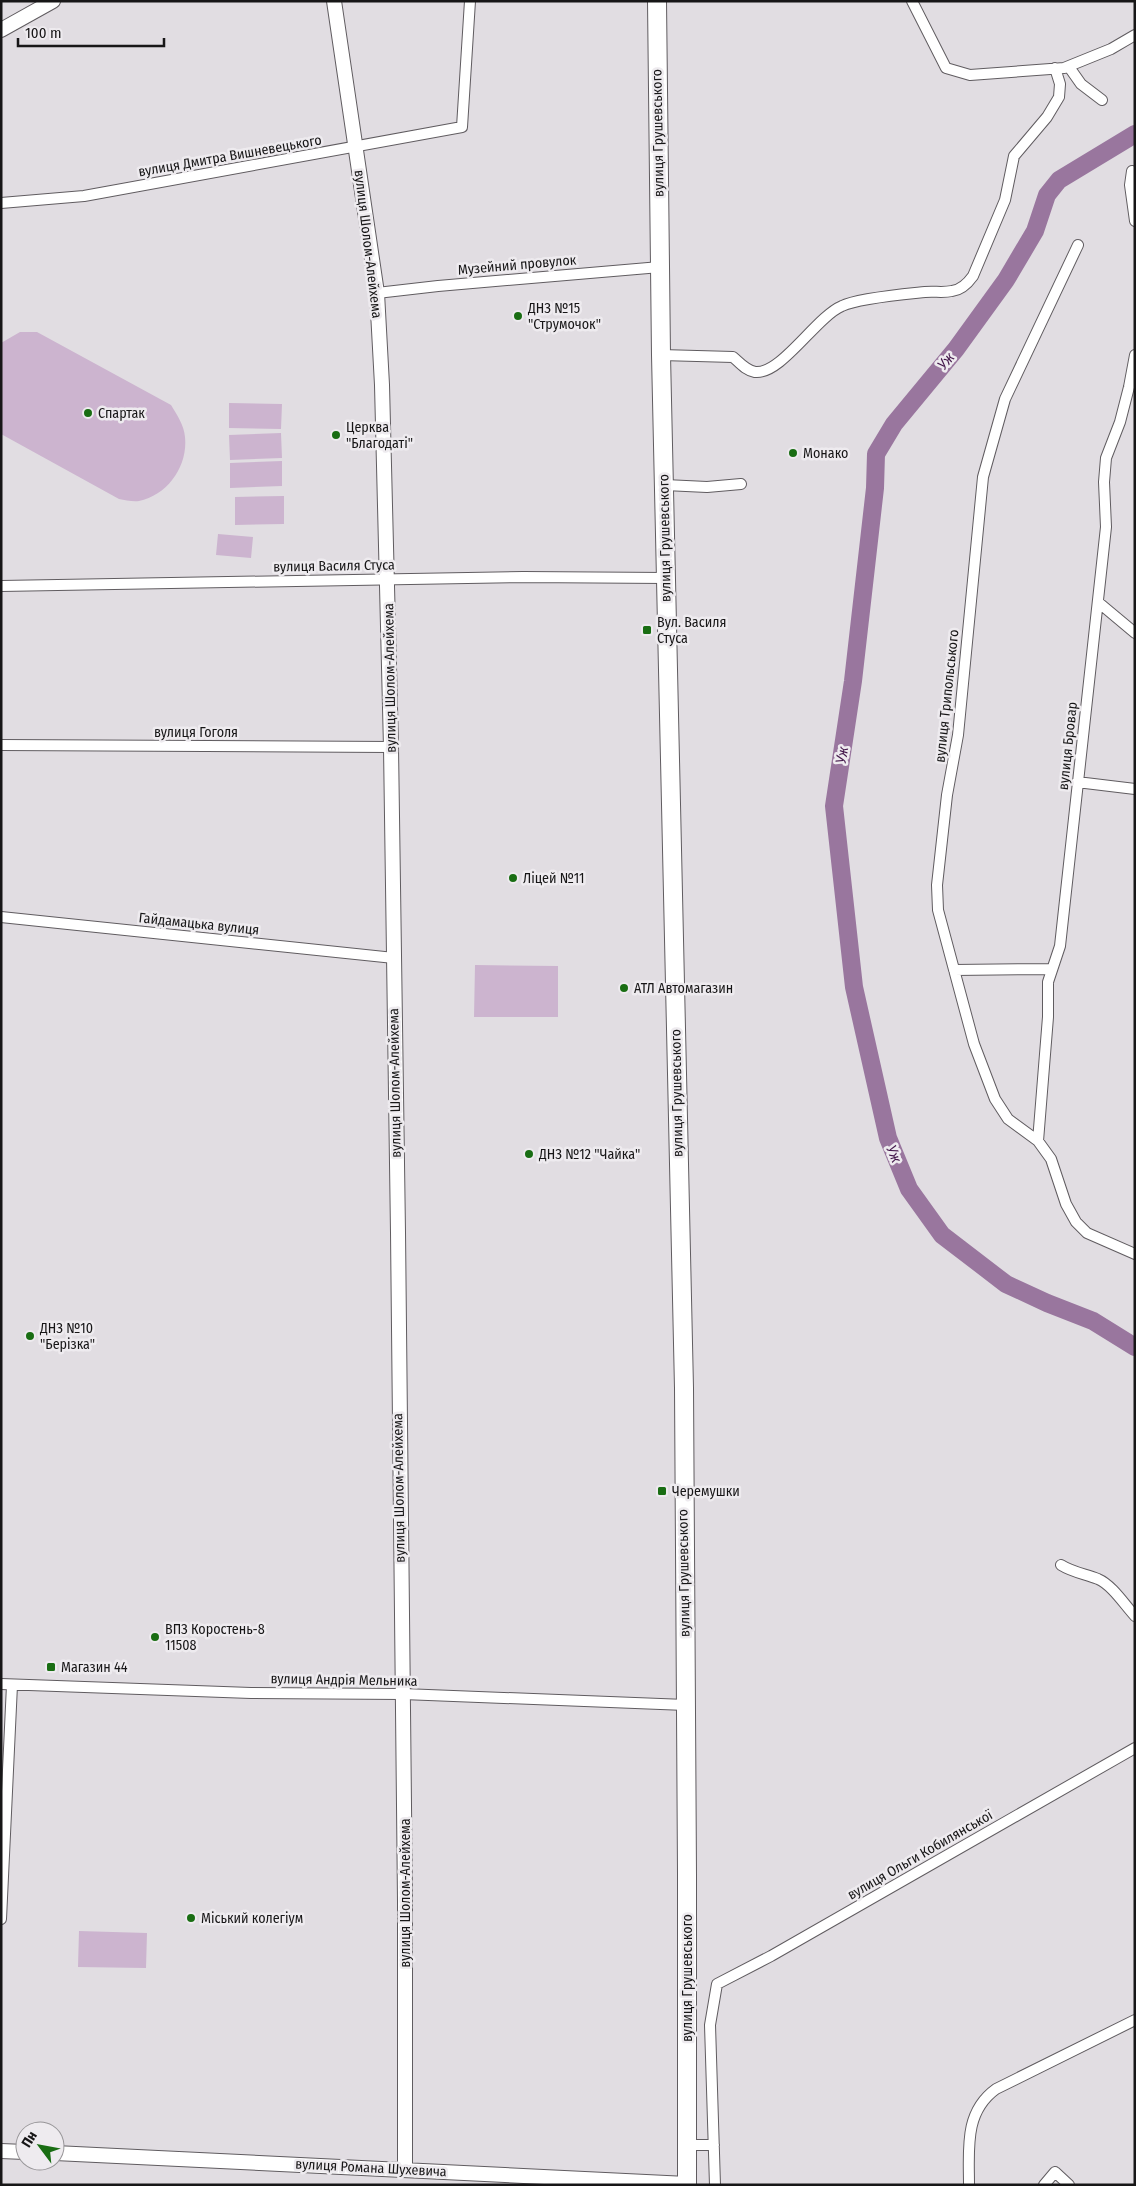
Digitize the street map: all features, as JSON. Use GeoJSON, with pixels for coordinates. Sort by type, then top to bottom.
{"type":"FeatureCollection","features":[{"type":"Feature","properties":{"kind":"highway","name":"вулиця Грушевського"},"geometry":{"type":"LineString","coordinates":[[657,1],[661,355],[684,1388],[687,2184]]}},
{"type":"Feature","properties":{"kind":"street"},"geometry":{"type":"LineString","coordinates":[[1,30],[53,1]]}},
{"type":"Feature","properties":{"kind":"street","name":"вулиця Шолом-Алейхема"},"geometry":{"type":"LineString","coordinates":[[334,1],[376,293],[388,579],[403,1694],[406,2034],[405,2169]]}},
{"type":"Feature","properties":{"kind":"street","name":"вулиця Дмитра Вишневецького"},"geometry":{"type":"LineString","coordinates":[[1,203],[84,196],[462,127],[470,1]]}},
{"type":"Feature","properties":{"kind":"street"},"geometry":{"type":"LineString","coordinates":[[912,1],[946,68],[970,75],[1069,67],[1111,49],[1135,34]]}},
{"type":"Feature","properties":{"kind":"street"},"geometry":{"type":"LineString","coordinates":[[1069,67],[1081,84],[1102,100]]}},
{"type":"Feature","properties":{"kind":"street"},"geometry":{"type":"LineString","coordinates":[[661,355],[733,357],[751,371],[760,371],[778,364],[824,319],[843,305],[926,292],[953,291],[965,285],[973,276],[1005,200],[1014,156],[1047,118],[1057,102],[1060,84],[1055,68]]}},
{"type":"Feature","properties":{"kind":"street"},"geometry":{"type":"LineString","coordinates":[[1132,171],[1130,185],[1135,221]]}},
{"type":"Feature","properties":{"kind":"street","name":"вулиця Трипольського"},"geometry":{"type":"LineString","coordinates":[[1078,245],[1005,399],[983,477],[958,735],[947,795],[938,885],[938,910],[974,1044],[994,1099],[1008,1119],[1038,1142],[1051,1159],[1066,1204],[1076,1222],[1087,1233],[1135,1254]]}},
{"type":"Feature","properties":{"kind":"street","name":"Музейний провулок"},"geometry":{"type":"LineString","coordinates":[[376,293],[456,284],[660,267]]}},
{"type":"Feature","properties":{"kind":"street","name":"вулиця Бровар"},"geometry":{"type":"LineString","coordinates":[[1038,1142],[1048,982],[1060,946],[1106,527],[1104,482],[1106,458],[1130,402],[1135,355]]}},
{"type":"Feature","properties":{"kind":"street"},"geometry":{"type":"LineString","coordinates":[[665,485],[707,487],[741,484]]}},
{"type":"Feature","properties":{"kind":"street","name":"вулиця Василя Стуса"},"geometry":{"type":"LineString","coordinates":[[1,586],[388,579],[666,578]]}},
{"type":"Feature","properties":{"kind":"street"},"geometry":{"type":"LineString","coordinates":[[1098,602],[1135,633]]}},
{"type":"Feature","properties":{"kind":"street","name":"вулиця Гоголя"},"geometry":{"type":"LineString","coordinates":[[1,745],[391,747]]}},
{"type":"Feature","properties":{"kind":"street"},"geometry":{"type":"LineString","coordinates":[[1077,782],[1135,790]]}},
{"type":"Feature","properties":{"kind":"street","name":"Гайдамацька вулиця"},"geometry":{"type":"LineString","coordinates":[[1,917],[394,958]]}},
{"type":"Feature","properties":{"kind":"street"},"geometry":{"type":"LineString","coordinates":[[954,970],[1052,969]]}},
{"type":"Feature","properties":{"kind":"street"},"geometry":{"type":"LineString","coordinates":[[1061,1565],[1069,1570],[1099,1580],[1135,1616]]}},
{"type":"Feature","properties":{"kind":"street","name":"вулиця Андрія Мельника"},"geometry":{"type":"LineString","coordinates":[[1,1684],[252,1693],[403,1694],[686,1705]]}},
{"type":"Feature","properties":{"kind":"street"},"geometry":{"type":"LineString","coordinates":[[1,1919],[12,1684]]}},
{"type":"Feature","properties":{"kind":"street","name":"вулиця Ольги Кобилянської"},"geometry":{"type":"LineString","coordinates":[[714,2145],[710,2025],[717,1984],[779,1951],[1135,1748]]}},
{"type":"Feature","properties":{"kind":"street"},"geometry":{"type":"LineString","coordinates":[[969,2185],[972,2123],[980,2104],[987,2096],[996,2089],[1135,2020]]}},
{"type":"Feature","properties":{"kind":"street"},"geometry":{"type":"LineString","coordinates":[[688,2146],[714,2145],[715,2185]]}},
{"type":"Feature","properties":{"kind":"street"},"geometry":{"type":"LineString","coordinates":[[1,2151],[15,2152]]}},
{"type":"Feature","properties":{"kind":"street","name":"вулиця Романа Шухевича"},"geometry":{"type":"LineString","coordinates":[[65,2153],[687,2184]]}},
{"type":"Feature","properties":{"kind":"street"},"geometry":{"type":"LineString","coordinates":[[1044,2185],[1055,2172],[1069,2185]]}},
{"type":"Feature","properties":{"kind":"shaded area","name":"Спартак"},"geometry":{"type":"Polygon","coordinates":[[[20,332],[37,332],[171,405],[183,428],[185,448],[179,468],[167,486],[159,493],[139,501],[119,499],[1,434],[1,343],[20,332]]]}},
{"type":"Feature","properties":{"kind":"shaded area"},"geometry":{"type":"Polygon","coordinates":[[[229,403],[282,404],[281,429],[229,428],[229,403]]]}},
{"type":"Feature","properties":{"kind":"shaded area"},"geometry":{"type":"Polygon","coordinates":[[[281,433],[282,458],[230,460],[229,435],[281,433]]]}},
{"type":"Feature","properties":{"kind":"shaded area"},"geometry":{"type":"Polygon","coordinates":[[[282,461],[282,486],[230,488],[230,463],[282,461]]]}},
{"type":"Feature","properties":{"kind":"shaded area"},"geometry":{"type":"Polygon","coordinates":[[[284,496],[284,524],[235,525],[235,497],[284,496]]]}},
{"type":"Feature","properties":{"kind":"shaded area"},"geometry":{"type":"Polygon","coordinates":[[[218,534],[253,537],[251,558],[216,555],[218,534]]]}},
{"type":"Feature","properties":{"kind":"shaded area"},"geometry":{"type":"Polygon","coordinates":[[[475,965],[558,966],[558,1017],[474,1017],[475,965]]]}},
{"type":"Feature","properties":{"kind":"shaded area"},"geometry":{"type":"Polygon","coordinates":[[[79,1931],[147,1933],[146,1968],[78,1967],[79,1931]]]}},
{"type":"Feature","properties":{"kind":"waterway","name":"Уж"},"geometry":{"type":"LineString","coordinates":[[1135,134],[1059,180],[1047,195],[1035,231],[1006,280],[956,349],[894,424],[876,454],[875,488],[853,681],[834,806],[854,987],[888,1138],[909,1189],[942,1235],[1006,1284],[1093,1321],[1135,1347]]}},
{"type":"Feature","properties":{"kind":"place","name":"ДНЗ №15 \"Струмочок\""},"geometry":{"type":"Point","coordinates":[518,316]}},
{"type":"Feature","properties":{"kind":"place","name":"Спартак"},"geometry":{"type":"Point","coordinates":[88,413]}},
{"type":"Feature","properties":{"kind":"place","name":"Церква \"Благодаті\""},"geometry":{"type":"Point","coordinates":[336,435]}},
{"type":"Feature","properties":{"kind":"place","name":"Монако"},"geometry":{"type":"Point","coordinates":[793,453]}},
{"type":"Feature","properties":{"kind":"place","name":"Вул. Василя Стуса"},"geometry":{"type":"Point","coordinates":[647,630]}},
{"type":"Feature","properties":{"kind":"place","name":"Ліцей №11"},"geometry":{"type":"Point","coordinates":[513,878]}},
{"type":"Feature","properties":{"kind":"place","name":"АТЛ Автомагазин"},"geometry":{"type":"Point","coordinates":[624,988]}},
{"type":"Feature","properties":{"kind":"place","name":"ДНЗ №12 \"Чайка\""},"geometry":{"type":"Point","coordinates":[529,1154]}},
{"type":"Feature","properties":{"kind":"place","name":"ДНЗ №10 \"Берізка\""},"geometry":{"type":"Point","coordinates":[30,1336]}},
{"type":"Feature","properties":{"kind":"place","name":"Черемушки"},"geometry":{"type":"Point","coordinates":[662,1491]}},
{"type":"Feature","properties":{"kind":"place","name":"ВПЗ Коростень-8 11508"},"geometry":{"type":"Point","coordinates":[155,1637]}},
{"type":"Feature","properties":{"kind":"place","name":"Магазин 44"},"geometry":{"type":"Point","coordinates":[51,1667]}},
{"type":"Feature","properties":{"kind":"place","name":"Міський колегіум"},"geometry":{"type":"Point","coordinates":[191,1918]}}]}
